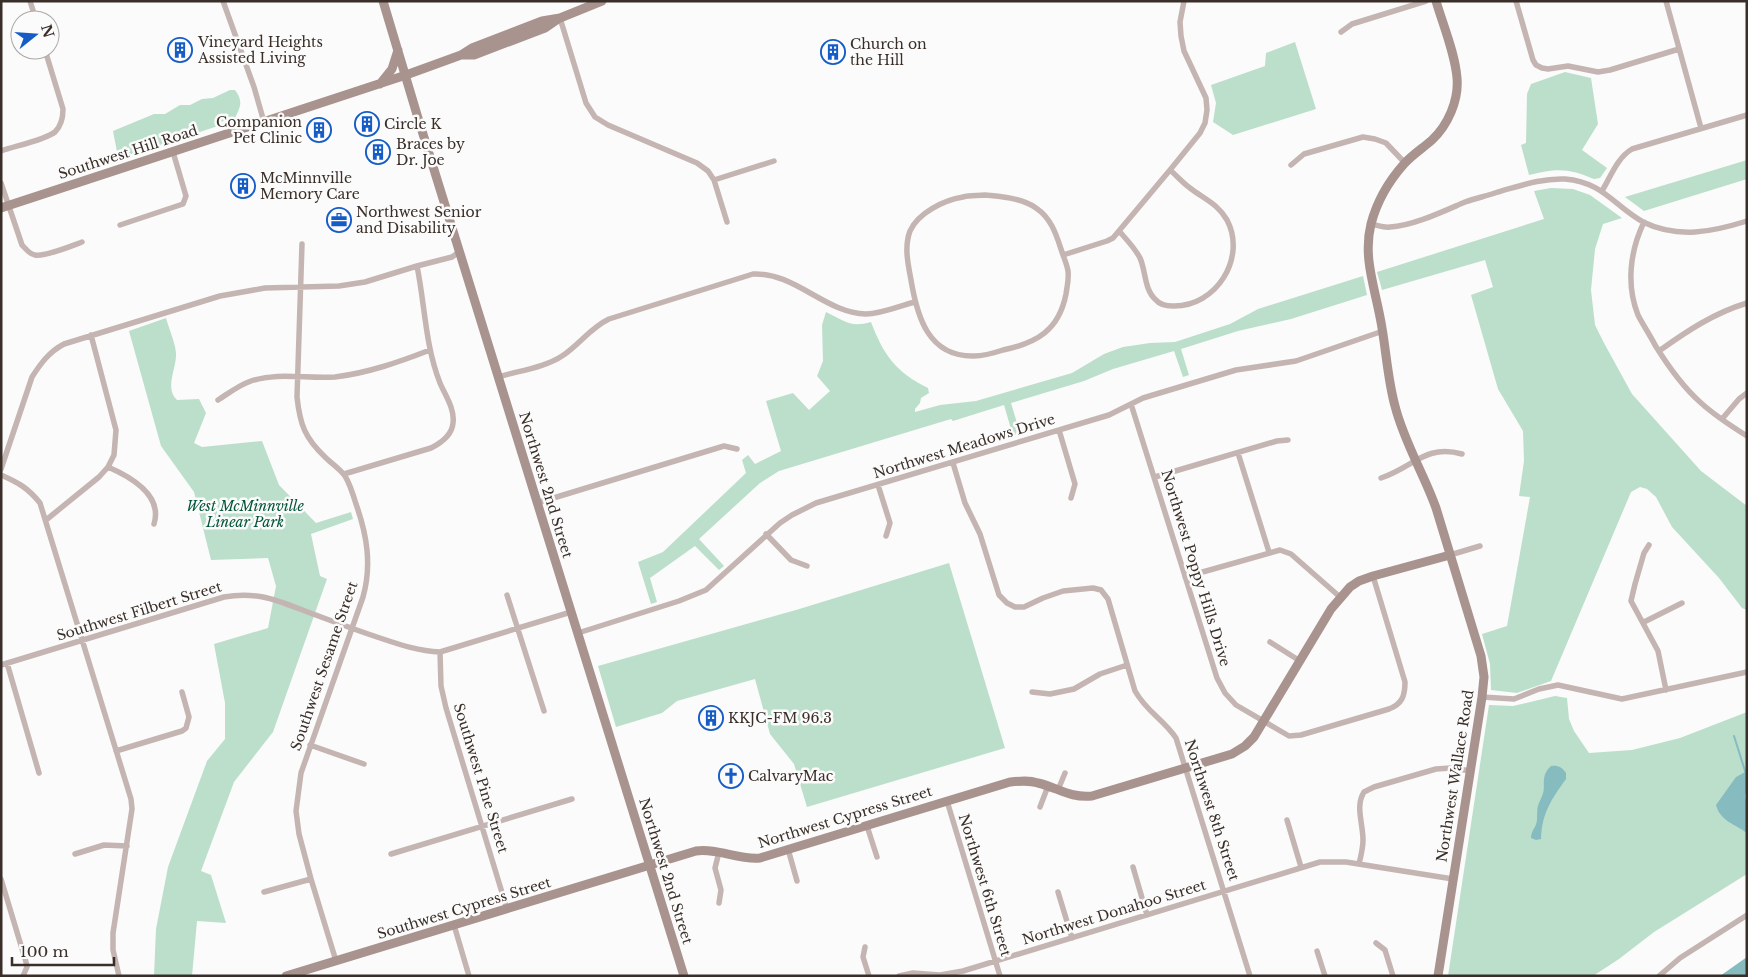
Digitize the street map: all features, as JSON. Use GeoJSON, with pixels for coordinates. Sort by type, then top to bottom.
{"type":"FeatureCollection","features":[{"type":"Feature","properties":{"kind":"street"},"geometry":{"type":"LineString","coordinates":[[223,1],[254,87],[264,122]]}},
{"type":"Feature","properties":{"kind":"street","name":"Northwest 2nd Street"},"geometry":{"type":"LineString","coordinates":[[383,1],[684,976]]}},
{"type":"Feature","properties":{"kind":"street","name":"Southwest Hill Road"},"geometry":{"type":"LineString","coordinates":[[5,207],[461,56],[474,55],[536,32],[560,18],[602,1]]}},
{"type":"Feature","properties":{"kind":"street"},"geometry":{"type":"LineString","coordinates":[[1063,255],[1106,242],[1119,231],[1200,133],[1205,124],[1206,98],[1184,51],[1180,22],[1184,1]]}},
{"type":"Feature","properties":{"kind":"street"},"geometry":{"type":"LineString","coordinates":[[1341,32],[1352,24],[1426,1]]}},
{"type":"Feature","properties":{"kind":"street","name":"Northwest Wallace Road"},"geometry":{"type":"LineString","coordinates":[[1436,1],[1455,67],[1457,93],[1442,129],[1405,163],[1385,189],[1371,224],[1368,253],[1370,274],[1383,331],[1387,369],[1395,408],[1402,431],[1430,493],[1481,656],[1484,677],[1438,976]]}},
{"type":"Feature","properties":{"kind":"street"},"geometry":{"type":"LineString","coordinates":[[1516,1],[1533,60],[1536,65],[1542,68],[1568,66],[1598,72],[1679,49]]}},
{"type":"Feature","properties":{"kind":"street"},"geometry":{"type":"LineString","coordinates":[[1666,1],[1702,128]]}},
{"type":"Feature","properties":{"kind":"street"},"geometry":{"type":"LineString","coordinates":[[560,18],[586,104],[595,117],[608,125],[698,164],[708,171],[714,180],[727,222]]}},
{"type":"Feature","properties":{"kind":"street"},"geometry":{"type":"LineString","coordinates":[[380,84],[392,68],[398,50]]}},
{"type":"Feature","properties":{"kind":"street"},"geometry":{"type":"LineString","coordinates":[[1,151],[49,136],[59,126],[63,117],[63,109],[48,60]]}},
{"type":"Feature","properties":{"kind":"street"},"geometry":{"type":"LineString","coordinates":[[1602,191],[1626,153],[1747,115]]}},
{"type":"Feature","properties":{"kind":"street"},"geometry":{"type":"LineString","coordinates":[[1291,165],[1304,154],[1363,137],[1375,138],[1386,143],[1405,163]]}},
{"type":"Feature","properties":{"kind":"street"},"geometry":{"type":"LineString","coordinates":[[120,225],[183,204],[186,200],[173,152]]}},
{"type":"Feature","properties":{"kind":"street"},"geometry":{"type":"LineString","coordinates":[[714,180],[774,161]]}},
{"type":"Feature","properties":{"kind":"street"},"geometry":{"type":"LineString","coordinates":[[1119,231],[1139,257],[1146,282],[1156,302],[1166,306],[1186,305],[1206,296],[1221,282],[1227,273],[1233,254],[1234,242],[1229,225],[1220,211],[1209,200],[1190,189],[1170,170]]}},
{"type":"Feature","properties":{"kind":"street"},"geometry":{"type":"LineString","coordinates":[[1371,224],[1389,228],[1400,226],[1447,211],[1465,202],[1530,182],[1547,179],[1566,179],[1583,183],[1602,191],[1644,222],[1669,230],[1693,233],[1718,230],[1747,221]]}},
{"type":"Feature","properties":{"kind":"street"},"geometry":{"type":"LineString","coordinates":[[1,183],[5,207],[13,214],[22,244],[27,251],[35,255],[43,254],[82,242]]}},
{"type":"Feature","properties":{"kind":"street"},"geometry":{"type":"LineString","coordinates":[[986,195],[1024,202],[1037,208],[1056,231],[1068,272],[1068,284],[1062,310],[1051,328],[1038,339],[1024,346],[973,356],[958,354],[943,348],[931,338],[915,302],[907,252],[910,231],[923,216],[936,207],[950,200],[986,195]]}},
{"type":"Feature","properties":{"kind":"street"},"geometry":{"type":"LineString","coordinates":[[1644,222],[1633,250],[1630,282],[1638,314],[1659,351],[1686,389],[1701,403],[1747,436]]}},
{"type":"Feature","properties":{"kind":"street","name":"Southwest Sesame Street"},"geometry":{"type":"LineString","coordinates":[[302,244],[297,397],[301,425],[316,448],[344,474],[359,512],[366,538],[368,558],[366,585],[300,773],[296,811],[299,834],[310,879],[336,961]]}},
{"type":"Feature","properties":{"kind":"street"},"geometry":{"type":"LineString","coordinates":[[1,468],[32,377],[39,365],[55,349],[74,340],[227,294],[265,288],[339,286],[365,282],[452,257],[459,252]]}},
{"type":"Feature","properties":{"kind":"street"},"geometry":{"type":"LineString","coordinates":[[344,474],[431,448],[440,443],[451,430],[453,414],[439,381],[430,350],[417,266]]}},
{"type":"Feature","properties":{"kind":"street"},"geometry":{"type":"LineString","coordinates":[[498,377],[556,359],[575,346],[594,328],[609,319],[753,274],[765,274],[788,281],[842,309],[855,313],[868,314],[880,312],[915,302]]}},
{"type":"Feature","properties":{"kind":"street"},"geometry":{"type":"LineString","coordinates":[[1659,351],[1698,324],[1731,308],[1747,303]]}},
{"type":"Feature","properties":{"kind":"street","name":"Northwest Meadows Drive"},"geometry":{"type":"LineString","coordinates":[[578,633],[679,601],[706,590],[766,534],[804,508],[1109,415],[1143,398],[1236,370],[1296,361],[1383,331]]}},
{"type":"Feature","properties":{"kind":"street"},"geometry":{"type":"LineString","coordinates":[[46,520],[108,468],[114,455],[116,430],[91,335]]}},
{"type":"Feature","properties":{"kind":"street"},"geometry":{"type":"LineString","coordinates":[[218,400],[238,386],[265,377],[333,377],[358,373],[382,367],[430,350]]}},
{"type":"Feature","properties":{"kind":"street"},"geometry":{"type":"LineString","coordinates":[[1722,419],[1739,399],[1747,393]]}},
{"type":"Feature","properties":{"kind":"street","name":"Northwest Poppy Hills Drive"},"geometry":{"type":"LineString","coordinates":[[1131,404],[1217,678],[1225,693],[1236,705],[1289,736],[1301,735],[1389,709],[1401,703],[1405,694],[1405,682],[1373,576]]}},
{"type":"Feature","properties":{"kind":"street"},"geometry":{"type":"LineString","coordinates":[[1059,430],[1075,484],[1071,498]]}},
{"type":"Feature","properties":{"kind":"street"},"geometry":{"type":"LineString","coordinates":[[1155,477],[1277,441],[1288,440]]}},
{"type":"Feature","properties":{"kind":"street"},"geometry":{"type":"LineString","coordinates":[[537,503],[724,446],[737,449]]}},
{"type":"Feature","properties":{"kind":"street"},"geometry":{"type":"LineString","coordinates":[[1382,478],[1394,474],[1416,461],[1441,450],[1462,454]]}},
{"type":"Feature","properties":{"kind":"street"},"geometry":{"type":"LineString","coordinates":[[1238,453],[1269,552]]}},
{"type":"Feature","properties":{"kind":"street","name":"Northwest 8th Street"},"geometry":{"type":"LineString","coordinates":[[953,463],[965,503],[980,534],[999,595],[1007,604],[1015,607],[1024,607],[1042,598],[1063,592],[1093,588],[1101,590],[1108,599],[1135,691],[1143,704],[1168,726],[1176,738],[1250,976]]}},
{"type":"Feature","properties":{"kind":"street"},"geometry":{"type":"LineString","coordinates":[[108,468],[122,473],[142,487],[152,499],[156,509],[154,524]]}},
{"type":"Feature","properties":{"kind":"street"},"geometry":{"type":"LineString","coordinates":[[1,475],[21,484],[40,503],[131,799],[132,809],[113,933],[113,950],[119,976]]}},
{"type":"Feature","properties":{"kind":"street"},"geometry":{"type":"LineString","coordinates":[[878,485],[890,523],[886,536]]}},
{"type":"Feature","properties":{"kind":"street"},"geometry":{"type":"LineString","coordinates":[[766,534],[791,560],[807,566]]}},
{"type":"Feature","properties":{"kind":"street"},"geometry":{"type":"LineString","coordinates":[[1649,545],[1644,553],[1634,584],[1631,601],[1644,622],[1658,652],[1666,690]]}},
{"type":"Feature","properties":{"kind":"street"},"geometry":{"type":"LineString","coordinates":[[1450,555],[1480,546]]}},
{"type":"Feature","properties":{"kind":"street"},"geometry":{"type":"LineString","coordinates":[[1186,577],[1280,550],[1291,554],[1340,597]]}},
{"type":"Feature","properties":{"kind":"street","name":"Northwest Cypress Street"},"geometry":{"type":"LineString","coordinates":[[650,865],[696,851],[709,850],[752,859],[788,850],[1010,782],[1025,781],[1048,786],[1080,797],[1092,796],[1232,754],[1245,746],[1254,737],[1331,609],[1350,587],[1359,581],[1373,576],[1450,555]]}},
{"type":"Feature","properties":{"kind":"street","name":"Southwest Filbert Street"},"geometry":{"type":"LineString","coordinates":[[4,664],[239,595],[268,597],[424,652],[440,652],[571,612]]}},
{"type":"Feature","properties":{"kind":"street"},"geometry":{"type":"LineString","coordinates":[[507,595],[544,711]]}},
{"type":"Feature","properties":{"kind":"street"},"geometry":{"type":"LineString","coordinates":[[1644,622],[1682,603]]}},
{"type":"Feature","properties":{"kind":"street"},"geometry":{"type":"LineString","coordinates":[[1270,642],[1300,661]]}},
{"type":"Feature","properties":{"kind":"street","name":"Southwest Pine Street"},"geometry":{"type":"LineString","coordinates":[[440,652],[441,686],[446,708],[507,909]]}},
{"type":"Feature","properties":{"kind":"street"},"geometry":{"type":"LineString","coordinates":[[4,664],[40,773]]}},
{"type":"Feature","properties":{"kind":"street"},"geometry":{"type":"LineString","coordinates":[[1032,692],[1050,694],[1074,689],[1100,674],[1127,665]]}},
{"type":"Feature","properties":{"kind":"street"},"geometry":{"type":"LineString","coordinates":[[1482,697],[1514,699],[1539,689],[1558,685],[1622,699],[1747,672]]}},
{"type":"Feature","properties":{"kind":"street"},"geometry":{"type":"LineString","coordinates":[[116,751],[182,731],[186,728],[189,717],[182,692]]}},
{"type":"Feature","properties":{"kind":"street"},"geometry":{"type":"LineString","coordinates":[[310,745],[364,764]]}},
{"type":"Feature","properties":{"kind":"street"},"geometry":{"type":"LineString","coordinates":[[1360,864],[1363,842],[1358,805],[1364,792],[1374,787],[1436,769],[1451,768],[1471,771]]}},
{"type":"Feature","properties":{"kind":"street"},"geometry":{"type":"LineString","coordinates":[[1058,790],[1065,773]]}},
{"type":"Feature","properties":{"kind":"street"},"geometry":{"type":"LineString","coordinates":[[1040,807],[1048,786]]}},
{"type":"Feature","properties":{"kind":"street"},"geometry":{"type":"LineString","coordinates":[[391,854],[572,799]]}},
{"type":"Feature","properties":{"kind":"street","name":"Northwest 6th Street"},"geometry":{"type":"LineString","coordinates":[[947,801],[1000,976]]}},
{"type":"Feature","properties":{"kind":"street"},"geometry":{"type":"LineString","coordinates":[[1287,820],[1301,867]]}},
{"type":"Feature","properties":{"kind":"street"},"geometry":{"type":"LineString","coordinates":[[867,826],[877,857]]}},
{"type":"Feature","properties":{"kind":"street"},"geometry":{"type":"LineString","coordinates":[[75,854],[104,845],[127,846]]}},
{"type":"Feature","properties":{"kind":"street"},"geometry":{"type":"LineString","coordinates":[[788,850],[797,881]]}},
{"type":"Feature","properties":{"kind":"street"},"geometry":{"type":"LineString","coordinates":[[719,852],[715,868],[721,890],[719,903]]}},
{"type":"Feature","properties":{"kind":"street","name":"Northwest Donahoo Street"},"geometry":{"type":"LineString","coordinates":[[898,976],[913,973],[952,974],[1320,862],[1360,864],[1454,879]]}},
{"type":"Feature","properties":{"kind":"street","name":"Southwest Cypress Street"},"geometry":{"type":"LineString","coordinates":[[286,976],[650,865]]}},
{"type":"Feature","properties":{"kind":"street"},"geometry":{"type":"LineString","coordinates":[[1133,867],[1147,915]]}},
{"type":"Feature","properties":{"kind":"street"},"geometry":{"type":"LineString","coordinates":[[1,879],[26,962],[24,974]]}},
{"type":"Feature","properties":{"kind":"street"},"geometry":{"type":"LineString","coordinates":[[264,892],[310,879]]}},
{"type":"Feature","properties":{"kind":"street"},"geometry":{"type":"LineString","coordinates":[[1058,892],[1072,938]]}},
{"type":"Feature","properties":{"kind":"street"},"geometry":{"type":"LineString","coordinates":[[1659,976],[1680,958],[1747,914]]}},
{"type":"Feature","properties":{"kind":"street"},"geometry":{"type":"LineString","coordinates":[[454,926],[469,976]]}},
{"type":"Feature","properties":{"kind":"street"},"geometry":{"type":"LineString","coordinates":[[1376,943],[1385,950],[1393,976]]}},
{"type":"Feature","properties":{"kind":"street"},"geometry":{"type":"LineString","coordinates":[[864,947],[863,958],[869,976]]}},
{"type":"Feature","properties":{"kind":"street"},"geometry":{"type":"LineString","coordinates":[[1317,951],[1324,976]]}},
{"type":"Feature","properties":{"kind":"green space"},"geometry":{"type":"Polygon","coordinates":[[[1295,42],[1316,109],[1233,135],[1213,122],[1216,103],[1211,85],[1265,66],[1266,53],[1295,42]]]}},
{"type":"Feature","properties":{"kind":"green space"},"geometry":{"type":"Polygon","coordinates":[[[1565,72],[1591,78],[1598,124],[1582,150],[1607,168],[1600,178],[1594,179],[1562,170],[1529,175],[1521,145],[1526,143],[1527,94],[1531,84],[1565,72]]]}},
{"type":"Feature","properties":{"kind":"green space"},"geometry":{"type":"Polygon","coordinates":[[[230,90],[235,90],[240,101],[240,107],[235,118],[220,122],[218,126],[121,158],[118,157],[113,131],[154,114],[165,114],[180,105],[190,105],[202,99],[213,98],[230,90]]]}},
{"type":"Feature","properties":{"kind":"green space"},"geometry":{"type":"Polygon","coordinates":[[[1747,160],[1747,179],[1644,211],[1625,197],[1747,160]]]}},
{"type":"Feature","properties":{"kind":"green space"},"geometry":{"type":"Polygon","coordinates":[[[1551,188],[1573,189],[1590,195],[1622,218],[1603,224],[1595,249],[1591,290],[1595,325],[1632,394],[1701,471],[1747,506],[1747,610],[1742,608],[1719,578],[1672,527],[1656,497],[1647,489],[1640,487],[1631,492],[1551,681],[1517,693],[1491,690],[1490,664],[1482,634],[1507,626],[1530,497],[1519,496],[1524,461],[1523,431],[1498,389],[1471,295],[1493,287],[1485,260],[1382,290],[1377,272],[1544,219],[1534,191],[1551,188]]]}},
{"type":"Feature","properties":{"kind":"green space"},"geometry":{"type":"Polygon","coordinates":[[[1363,276],[1367,295],[1291,319],[1238,331],[1181,349],[1189,375],[1183,377],[1174,351],[1011,403],[1020,433],[1013,436],[1004,405],[779,471],[760,483],[699,539],[724,566],[719,570],[695,546],[650,578],[657,602],[651,604],[638,562],[663,552],[746,473],[742,460],[748,455],[755,464],[781,451],[766,401],[793,393],[809,410],[830,391],[817,376],[823,361],[822,325],[826,312],[853,324],[871,322],[886,354],[892,362],[907,376],[928,388],[929,393],[921,398],[915,412],[940,405],[976,401],[1072,373],[1104,354],[1123,347],[1175,342],[1230,324],[1258,309],[1363,276]]]}},
{"type":"Feature","properties":{"kind":"green space","name":"West McMinnville Linear Park"},"geometry":{"type":"Polygon","coordinates":[[[166,318],[176,353],[171,384],[173,395],[177,400],[199,399],[206,413],[194,443],[202,447],[262,441],[279,485],[316,523],[351,512],[353,519],[311,534],[320,576],[327,579],[273,732],[234,782],[201,871],[211,875],[226,923],[197,921],[192,976],[154,976],[156,929],[168,867],[207,761],[225,739],[225,703],[214,644],[268,628],[276,586],[268,558],[211,560],[194,492],[161,446],[129,331],[166,318]]]}},
{"type":"Feature","properties":{"kind":"green space"},"geometry":{"type":"Polygon","coordinates":[[[949,563],[1005,748],[807,807],[794,764],[770,734],[755,679],[677,701],[662,713],[616,727],[598,666],[796,610],[949,563]]]}},
{"type":"Feature","properties":{"kind":"green space"},"geometry":{"type":"Polygon","coordinates":[[[1555,696],[1567,698],[1569,719],[1574,731],[1589,753],[1632,750],[1680,738],[1747,712],[1747,874],[1654,932],[1593,976],[1448,976],[1489,705],[1513,706],[1555,696]]]}},
{"type":"Feature","properties":{"kind":"water"},"geometry":{"type":"Polygon","coordinates":[[[1551,766],[1558,766],[1563,769],[1566,773],[1566,779],[1545,814],[1541,839],[1536,840],[1531,838],[1531,835],[1537,822],[1545,774],[1551,766]]]}},
{"type":"Feature","properties":{"kind":"water"},"geometry":{"type":"Polygon","coordinates":[[[1747,771],[1745,796],[1747,833],[1724,819],[1716,805],[1736,777],[1747,771]]]}},
{"type":"Feature","properties":{"kind":"water"},"geometry":{"type":"Polygon","coordinates":[[[1747,957],[1747,976],[1720,976],[1747,957]]]}},
{"type":"Feature","properties":{"kind":"waterway"},"geometry":{"type":"LineString","coordinates":[[1734,736],[1746,774],[1746,771]]}},
{"type":"Feature","properties":{"kind":"place","name":"Vineyard Heights Assisted Living"},"geometry":{"type":"Point","coordinates":[180,50]}},
{"type":"Feature","properties":{"kind":"place","name":"Church on the Hill"},"geometry":{"type":"Point","coordinates":[833,52]}},
{"type":"Feature","properties":{"kind":"place","name":"Circle K"},"geometry":{"type":"Point","coordinates":[367,124]}},
{"type":"Feature","properties":{"kind":"place","name":"Companion Pet Clinic"},"geometry":{"type":"Point","coordinates":[319,130]}},
{"type":"Feature","properties":{"kind":"place","name":"Braces by Dr. Joe"},"geometry":{"type":"Point","coordinates":[378,152]}},
{"type":"Feature","properties":{"kind":"place","name":"McMinnville Memory Care"},"geometry":{"type":"Point","coordinates":[243,186]}},
{"type":"Feature","properties":{"kind":"place","name":"Northwest Senior and Disability"},"geometry":{"type":"Point","coordinates":[339,220]}},
{"type":"Feature","properties":{"kind":"place","name":"KKJC-FM 96.3"},"geometry":{"type":"Point","coordinates":[711,718]}},
{"type":"Feature","properties":{"kind":"place","name":"CalvaryMac"},"geometry":{"type":"Point","coordinates":[731,776]}}]}
